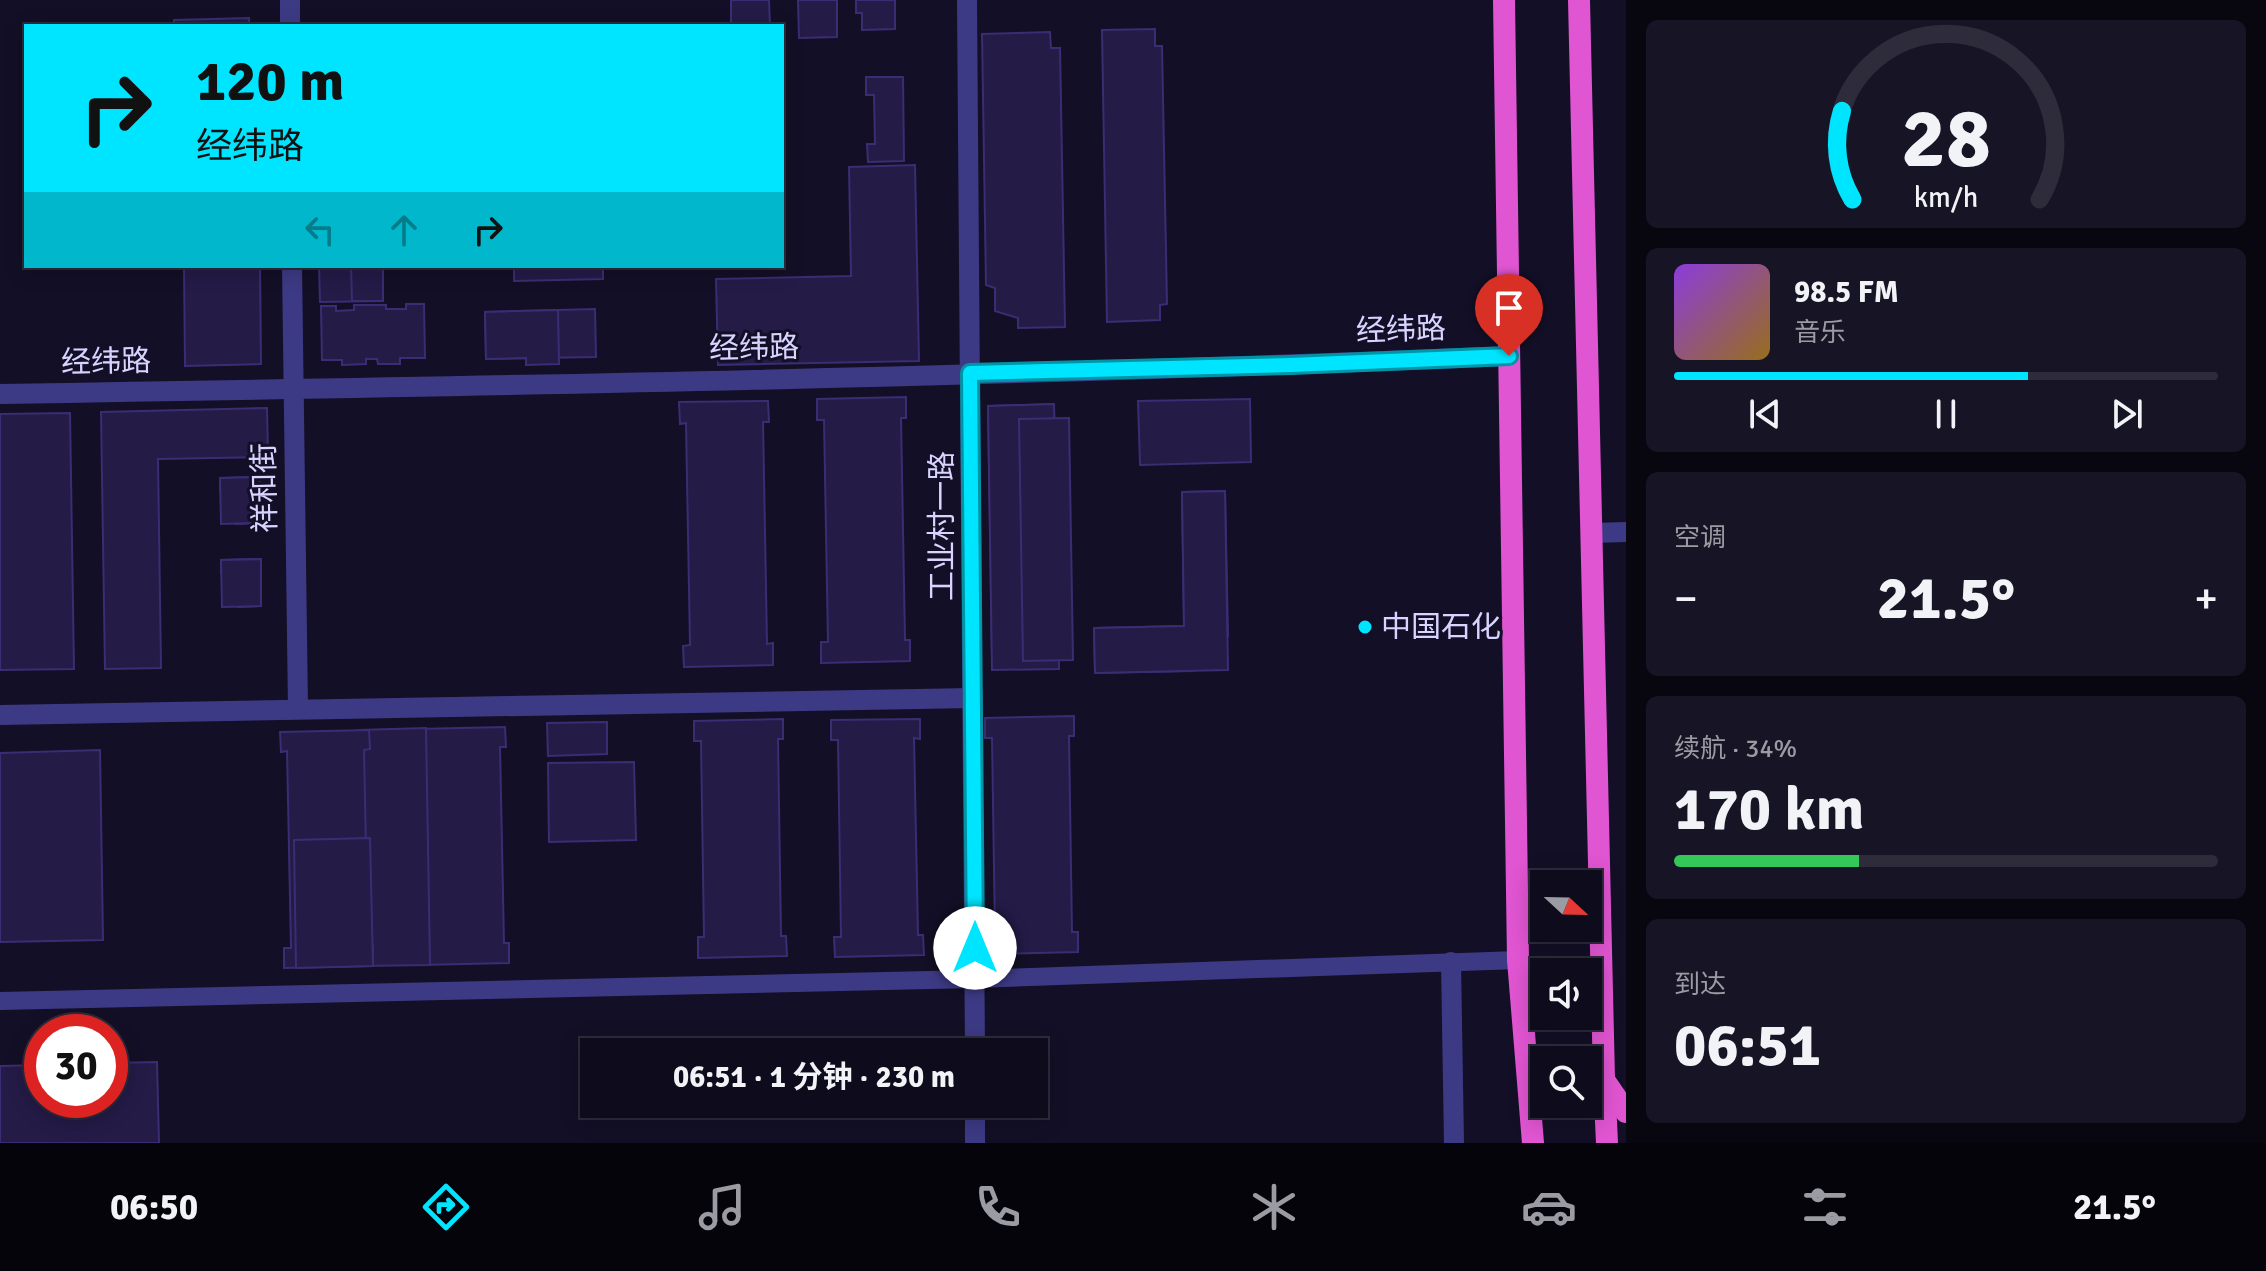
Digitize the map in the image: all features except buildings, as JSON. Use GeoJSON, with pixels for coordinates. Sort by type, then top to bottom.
{"type":"FeatureCollection","features":[{"type":"Feature","properties":{"kind":"highway"},"geometry":{"type":"LineString","coordinates":[[1504,0],[1518,960],[1533,1143]]}},
{"type":"Feature","properties":{"kind":"highway"},"geometry":{"type":"LineString","coordinates":[[1579,0],[1607,1143]]}},
{"type":"Feature","properties":{"kind":"highway"},"geometry":{"type":"LineString","coordinates":[[1604,1079],[1626,1112]]}},
{"type":"Feature","properties":{"kind":"street"},"geometry":{"type":"LineString","coordinates":[[290,0],[290,24]]}},
{"type":"Feature","properties":{"kind":"street","name":"工业村一路"},"geometry":{"type":"LineString","coordinates":[[967,0],[975,1038]]}},
{"type":"Feature","properties":{"kind":"street","name":"祥和街"},"geometry":{"type":"LineString","coordinates":[[292,268],[298,709]]}},
{"type":"Feature","properties":{"kind":"street","name":"经纬路"},"geometry":{"type":"LineString","coordinates":[[0,394],[1291,365],[1509,356]]}},
{"type":"Feature","properties":{"kind":"street"},"geometry":{"type":"LineString","coordinates":[[1592,533],[1626,532]]}},
{"type":"Feature","properties":{"kind":"street"},"geometry":{"type":"LineString","coordinates":[[0,715],[973,698]]}},
{"type":"Feature","properties":{"kind":"street"},"geometry":{"type":"LineString","coordinates":[[1451,962],[1454,1143]]}},
{"type":"Feature","properties":{"kind":"street"},"geometry":{"type":"LineString","coordinates":[[975,1118],[975,1143]]}},
{"type":"Feature","properties":{"kind":"lane"},"geometry":{"type":"LineString","coordinates":[[0,1001],[975,979],[1518,960]]}},
{"type":"Feature","properties":{"kind":"place","name":"中国石化"},"geometry":{"type":"Point","coordinates":[1365,627]}},
{"type":"Feature","properties":{"kind":"route"},"geometry":{"type":"LineString","coordinates":[[975,948],[970,373],[1509,356]]}}]}
